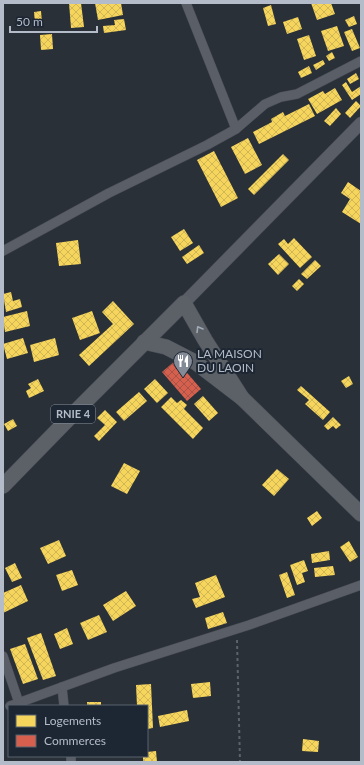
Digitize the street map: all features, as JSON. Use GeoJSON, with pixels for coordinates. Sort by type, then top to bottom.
{"type":"FeatureCollection","features":[{"type":"Feature","properties":{"kind":"main road","name":"RNIE 4"},"geometry":{"type":"LineString","coordinates":[[3,486],[184,303]]}},
{"type":"Feature","properties":{"kind":"main road"},"geometry":{"type":"LineString","coordinates":[[184,303],[205,340],[242,398]]}},
{"type":"Feature","properties":{"kind":"main road"},"geometry":{"type":"LineString","coordinates":[[144,342],[166,347],[195,362],[242,398],[361,514]]}},
{"type":"Feature","properties":{"kind":"street"},"geometry":{"type":"LineString","coordinates":[[186,3],[236,129]]}},
{"type":"Feature","properties":{"kind":"street"},"geometry":{"type":"LineString","coordinates":[[3,251],[109,193],[207,146],[236,129],[265,104],[297,94],[361,61]]}},
{"type":"Feature","properties":{"kind":"street"},"geometry":{"type":"LineString","coordinates":[[184,303],[361,123]]}},
{"type":"Feature","properties":{"kind":"street"},"geometry":{"type":"LineString","coordinates":[[3,656],[13,705],[114,668],[237,628],[361,585]]}},
{"type":"Feature","properties":{"kind":"street"},"geometry":{"type":"LineString","coordinates":[[62,687],[64,705]]}},
{"type":"Feature","properties":{"kind":"path"},"geometry":{"type":"LineString","coordinates":[[237,628],[240,762]]}},
{"type":"Feature","properties":{"kind":"building: Logements"},"geometry":{"type":"Polygon","coordinates":[[[69,3],[81,3],[84,27],[71,28],[69,3]]]}},
{"type":"Feature","properties":{"kind":"building: Logements"},"geometry":{"type":"Polygon","coordinates":[[[95,3],[121,3],[123,15],[98,20],[95,3]]]}},
{"type":"Feature","properties":{"kind":"building: Logements"},"geometry":{"type":"Polygon","coordinates":[[[311,3],[331,3],[335,14],[317,20],[311,3]]]}},
{"type":"Feature","properties":{"kind":"building: Logements"},"geometry":{"type":"Polygon","coordinates":[[[271,5],[276,24],[268,26],[263,8],[271,5]]]}},
{"type":"Feature","properties":{"kind":"building: Logements"},"geometry":{"type":"Polygon","coordinates":[[[41,11],[42,22],[35,23],[34,12],[41,11]]]}},
{"type":"Feature","properties":{"kind":"building: Logements"},"geometry":{"type":"Polygon","coordinates":[[[354,16],[357,24],[349,27],[345,20],[354,16]]]}},
{"type":"Feature","properties":{"kind":"building: Logements"},"geometry":{"type":"Polygon","coordinates":[[[298,17],[302,29],[287,34],[283,22],[298,17]]]}},
{"type":"Feature","properties":{"kind":"building: Logements"},"geometry":{"type":"Polygon","coordinates":[[[124,19],[126,30],[104,33],[103,26],[115,25],[114,20],[124,19]]]}},
{"type":"Feature","properties":{"kind":"building: Logements"},"geometry":{"type":"Polygon","coordinates":[[[337,26],[344,46],[328,51],[321,31],[337,26]]]}},
{"type":"Feature","properties":{"kind":"building: Logements"},"geometry":{"type":"Polygon","coordinates":[[[352,29],[360,48],[352,51],[344,32],[352,29]]]}},
{"type":"Feature","properties":{"kind":"building: Logements"},"geometry":{"type":"Polygon","coordinates":[[[52,34],[53,49],[41,50],[40,35],[52,34]]]}},
{"type":"Feature","properties":{"kind":"building: Logements"},"geometry":{"type":"Polygon","coordinates":[[[309,35],[316,56],[304,60],[297,39],[309,35]]]}},
{"type":"Feature","properties":{"kind":"building: Logements"},"geometry":{"type":"Polygon","coordinates":[[[332,52],[335,58],[329,61],[326,56],[332,52]]]}},
{"type":"Feature","properties":{"kind":"building: Logements"},"geometry":{"type":"Polygon","coordinates":[[[323,60],[325,64],[316,70],[313,65],[323,60]]]}},
{"type":"Feature","properties":{"kind":"building: Logements"},"geometry":{"type":"Polygon","coordinates":[[[309,66],[312,73],[301,78],[298,72],[309,66]]]}},
{"type":"Feature","properties":{"kind":"building: Logements"},"geometry":{"type":"Polygon","coordinates":[[[356,73],[359,79],[350,84],[347,79],[356,73]]]}},
{"type":"Feature","properties":{"kind":"building: Logements"},"geometry":{"type":"Polygon","coordinates":[[[346,82],[352,92],[361,86],[361,94],[352,100],[342,85],[346,82]]]}},
{"type":"Feature","properties":{"kind":"building: Logements"},"geometry":{"type":"Polygon","coordinates":[[[335,88],[342,100],[317,114],[308,99],[323,91],[325,94],[335,88]]]}},
{"type":"Feature","properties":{"kind":"building: Logements"},"geometry":{"type":"Polygon","coordinates":[[[356,101],[361,106],[350,118],[345,113],[356,101]]]}},
{"type":"Feature","properties":{"kind":"building: Logements"},"geometry":{"type":"Polygon","coordinates":[[[309,104],[315,116],[259,144],[253,132],[272,122],[271,119],[283,112],[285,116],[309,104]]]}},
{"type":"Feature","properties":{"kind":"building: Logements"},"geometry":{"type":"Polygon","coordinates":[[[336,108],[341,114],[330,126],[324,121],[336,108]]]}},
{"type":"Feature","properties":{"kind":"building: Logements"},"geometry":{"type":"Polygon","coordinates":[[[248,138],[262,165],[245,174],[231,147],[248,138]]]}},
{"type":"Feature","properties":{"kind":"building: Logements"},"geometry":{"type":"Polygon","coordinates":[[[214,151],[238,198],[221,207],[197,160],[214,151]]]}},
{"type":"Feature","properties":{"kind":"building: Logements"},"geometry":{"type":"Polygon","coordinates":[[[283,154],[289,160],[254,195],[248,189],[283,154]]]}},
{"type":"Feature","properties":{"kind":"building: Logements"},"geometry":{"type":"Polygon","coordinates":[[[348,182],[361,191],[361,224],[342,212],[350,199],[341,193],[348,182]]]}},
{"type":"Feature","properties":{"kind":"building: Logements"},"geometry":{"type":"Polygon","coordinates":[[[184,229],[193,243],[180,251],[171,237],[184,229]]]}},
{"type":"Feature","properties":{"kind":"building: Logements"},"geometry":{"type":"Polygon","coordinates":[[[294,238],[312,257],[300,268],[278,244],[284,239],[288,244],[294,238]]]}},
{"type":"Feature","properties":{"kind":"building: Logements"},"geometry":{"type":"Polygon","coordinates":[[[78,240],[81,264],[59,266],[56,243],[78,240]]]}},
{"type":"Feature","properties":{"kind":"building: Logements"},"geometry":{"type":"Polygon","coordinates":[[[199,245],[204,253],[187,264],[182,257],[199,245]]]}},
{"type":"Feature","properties":{"kind":"building: Logements"},"geometry":{"type":"Polygon","coordinates":[[[279,254],[289,264],[278,275],[268,264],[279,254]]]}},
{"type":"Feature","properties":{"kind":"building: Logements"},"geometry":{"type":"Polygon","coordinates":[[[315,260],[321,266],[307,279],[301,274],[315,260]]]}},
{"type":"Feature","properties":{"kind":"building: Logements"},"geometry":{"type":"Polygon","coordinates":[[[299,279],[304,284],[297,291],[292,286],[299,279]]]}},
{"type":"Feature","properties":{"kind":"building: Logements"},"geometry":{"type":"Polygon","coordinates":[[[11,292],[13,301],[20,299],[22,307],[6,312],[3,294],[11,292]]]}},
{"type":"Feature","properties":{"kind":"building: Logements"},"geometry":{"type":"Polygon","coordinates":[[[113,301],[134,324],[89,366],[79,355],[113,324],[102,312],[113,301]]]}},
{"type":"Feature","properties":{"kind":"building: Logements"},"geometry":{"type":"Polygon","coordinates":[[[27,311],[30,326],[5,332],[3,317],[27,311]]]}},
{"type":"Feature","properties":{"kind":"building: Logements"},"geometry":{"type":"Polygon","coordinates":[[[92,311],[100,333],[80,340],[72,318],[92,311]]]}},
{"type":"Feature","properties":{"kind":"building: Logements"},"geometry":{"type":"Polygon","coordinates":[[[23,338],[28,353],[7,359],[3,344],[23,338]]]}},
{"type":"Feature","properties":{"kind":"building: Logements"},"geometry":{"type":"Polygon","coordinates":[[[55,338],[59,355],[34,362],[30,345],[55,338]]]}},
{"type":"Feature","properties":{"kind":"building: Logements"},"geometry":{"type":"Polygon","coordinates":[[[349,376],[353,384],[346,388],[341,381],[349,376]]]}},
{"type":"Feature","properties":{"kind":"building: Logements"},"geometry":{"type":"Polygon","coordinates":[[[38,379],[44,391],[29,398],[26,391],[31,388],[28,384],[38,379]]]}},
{"type":"Feature","properties":{"kind":"building: Logements"},"geometry":{"type":"Polygon","coordinates":[[[155,379],[168,393],[157,403],[144,389],[155,379]]]}},
{"type":"Feature","properties":{"kind":"building: Logements"},"geometry":{"type":"Polygon","coordinates":[[[301,386],[330,412],[323,420],[305,404],[309,400],[297,390],[301,386]]]}},
{"type":"Feature","properties":{"kind":"building: Logements"},"geometry":{"type":"Polygon","coordinates":[[[139,392],[147,401],[124,421],[116,412],[139,392]]]}},
{"type":"Feature","properties":{"kind":"building: Logements"},"geometry":{"type":"Polygon","coordinates":[[[203,396],[218,413],[209,421],[194,404],[203,396]]]}},
{"type":"Feature","properties":{"kind":"building: Logements"},"geometry":{"type":"Polygon","coordinates":[[[171,397],[177,403],[181,400],[187,405],[184,409],[203,428],[193,439],[161,407],[171,397]]]}},
{"type":"Feature","properties":{"kind":"building: Logements"},"geometry":{"type":"Polygon","coordinates":[[[105,410],[117,422],[99,441],[94,436],[105,425],[97,418],[105,410]]]}},
{"type":"Feature","properties":{"kind":"building: Logements"},"geometry":{"type":"Polygon","coordinates":[[[333,417],[341,425],[336,429],[333,426],[328,430],[324,426],[333,417]]]}},
{"type":"Feature","properties":{"kind":"building: Logements"},"geometry":{"type":"Polygon","coordinates":[[[13,419],[17,426],[8,431],[4,424],[13,419]]]}},
{"type":"Feature","properties":{"kind":"building: Logements"},"geometry":{"type":"Polygon","coordinates":[[[124,463],[140,471],[127,494],[111,486],[124,463]]]}},
{"type":"Feature","properties":{"kind":"building: Logements"},"geometry":{"type":"Polygon","coordinates":[[[277,469],[289,479],[274,496],[262,485],[277,469]]]}},
{"type":"Feature","properties":{"kind":"building: Logements"},"geometry":{"type":"Polygon","coordinates":[[[317,511],[322,518],[312,526],[307,518],[317,511]]]}},
{"type":"Feature","properties":{"kind":"building: Logements"},"geometry":{"type":"Polygon","coordinates":[[[59,540],[66,556],[48,564],[40,548],[59,540]]]}},
{"type":"Feature","properties":{"kind":"building: Logements"},"geometry":{"type":"Polygon","coordinates":[[[349,541],[358,557],[350,562],[340,547],[349,541]]]}},
{"type":"Feature","properties":{"kind":"building: Logements"},"geometry":{"type":"Polygon","coordinates":[[[329,551],[330,560],[312,563],[311,554],[329,551]]]}},
{"type":"Feature","properties":{"kind":"building: Logements"},"geometry":{"type":"Polygon","coordinates":[[[304,560],[308,571],[302,573],[305,582],[297,585],[290,565],[304,560]]]}},
{"type":"Feature","properties":{"kind":"building: Logements"},"geometry":{"type":"Polygon","coordinates":[[[15,563],[22,578],[12,582],[5,568],[15,563]]]}},
{"type":"Feature","properties":{"kind":"building: Logements"},"geometry":{"type":"Polygon","coordinates":[[[333,566],[335,575],[315,577],[314,568],[333,566]]]}},
{"type":"Feature","properties":{"kind":"building: Logements"},"geometry":{"type":"Polygon","coordinates":[[[72,570],[78,585],[62,591],[56,575],[72,570]]]}},
{"type":"Feature","properties":{"kind":"building: Logements"},"geometry":{"type":"Polygon","coordinates":[[[287,572],[295,595],[287,598],[279,575],[287,572]]]}},
{"type":"Feature","properties":{"kind":"building: Logements"},"geometry":{"type":"Polygon","coordinates":[[[216,575],[225,597],[196,608],[192,599],[200,597],[195,583],[216,575]]]}},
{"type":"Feature","properties":{"kind":"building: Logements"},"geometry":{"type":"Polygon","coordinates":[[[21,585],[28,601],[3,613],[3,593],[21,585]]]}},
{"type":"Feature","properties":{"kind":"building: Logements"},"geometry":{"type":"Polygon","coordinates":[[[126,591],[136,606],[113,621],[103,605],[126,591]]]}},
{"type":"Feature","properties":{"kind":"building: Logements"},"geometry":{"type":"Polygon","coordinates":[[[223,612],[227,623],[208,629],[205,618],[223,612]]]}},
{"type":"Feature","properties":{"kind":"building: Logements"},"geometry":{"type":"Polygon","coordinates":[[[99,615],[107,632],[88,640],[80,623],[99,615]]]}},
{"type":"Feature","properties":{"kind":"building: Logements"},"geometry":{"type":"Polygon","coordinates":[[[67,628],[73,644],[60,649],[54,634],[67,628]]]}},
{"type":"Feature","properties":{"kind":"building: Logements"},"geometry":{"type":"Polygon","coordinates":[[[41,633],[56,676],[43,680],[27,638],[41,633]]]}},
{"type":"Feature","properties":{"kind":"building: Logements"},"geometry":{"type":"Polygon","coordinates":[[[25,644],[38,679],[23,684],[10,649],[25,644]]]}},
{"type":"Feature","properties":{"kind":"building: Logements"},"geometry":{"type":"Polygon","coordinates":[[[210,682],[211,696],[193,698],[191,684],[210,682]]]}},
{"type":"Feature","properties":{"kind":"building: Logements"},"geometry":{"type":"Polygon","coordinates":[[[151,684],[153,728],[148,729],[148,705],[137,705],[136,685],[151,684]]]}},
{"type":"Feature","properties":{"kind":"building: Logements"},"geometry":{"type":"Polygon","coordinates":[[[87,702],[101,702],[101,705],[87,705],[87,702]]]}},
{"type":"Feature","properties":{"kind":"building: Logements"},"geometry":{"type":"Polygon","coordinates":[[[187,710],[189,721],[160,727],[158,716],[187,710]]]}},
{"type":"Feature","properties":{"kind":"building: Logements"},"geometry":{"type":"Polygon","coordinates":[[[303,739],[319,741],[318,752],[302,751],[303,739]]]}},
{"type":"Feature","properties":{"kind":"building: Logements"},"geometry":{"type":"Polygon","coordinates":[[[156,751],[157,762],[143,762],[143,757],[148,757],[148,752],[156,751]]]}},
{"type":"Feature","properties":{"kind":"building: Commerces"},"geometry":{"type":"Polygon","coordinates":[[[176,360],[201,389],[187,401],[162,372],[176,360]]]}},
{"type":"Feature","properties":{"kind":"place","name":"LA MAISON DU LAOIN"},"geometry":{"type":"Point","coordinates":[183,378]}}]}
